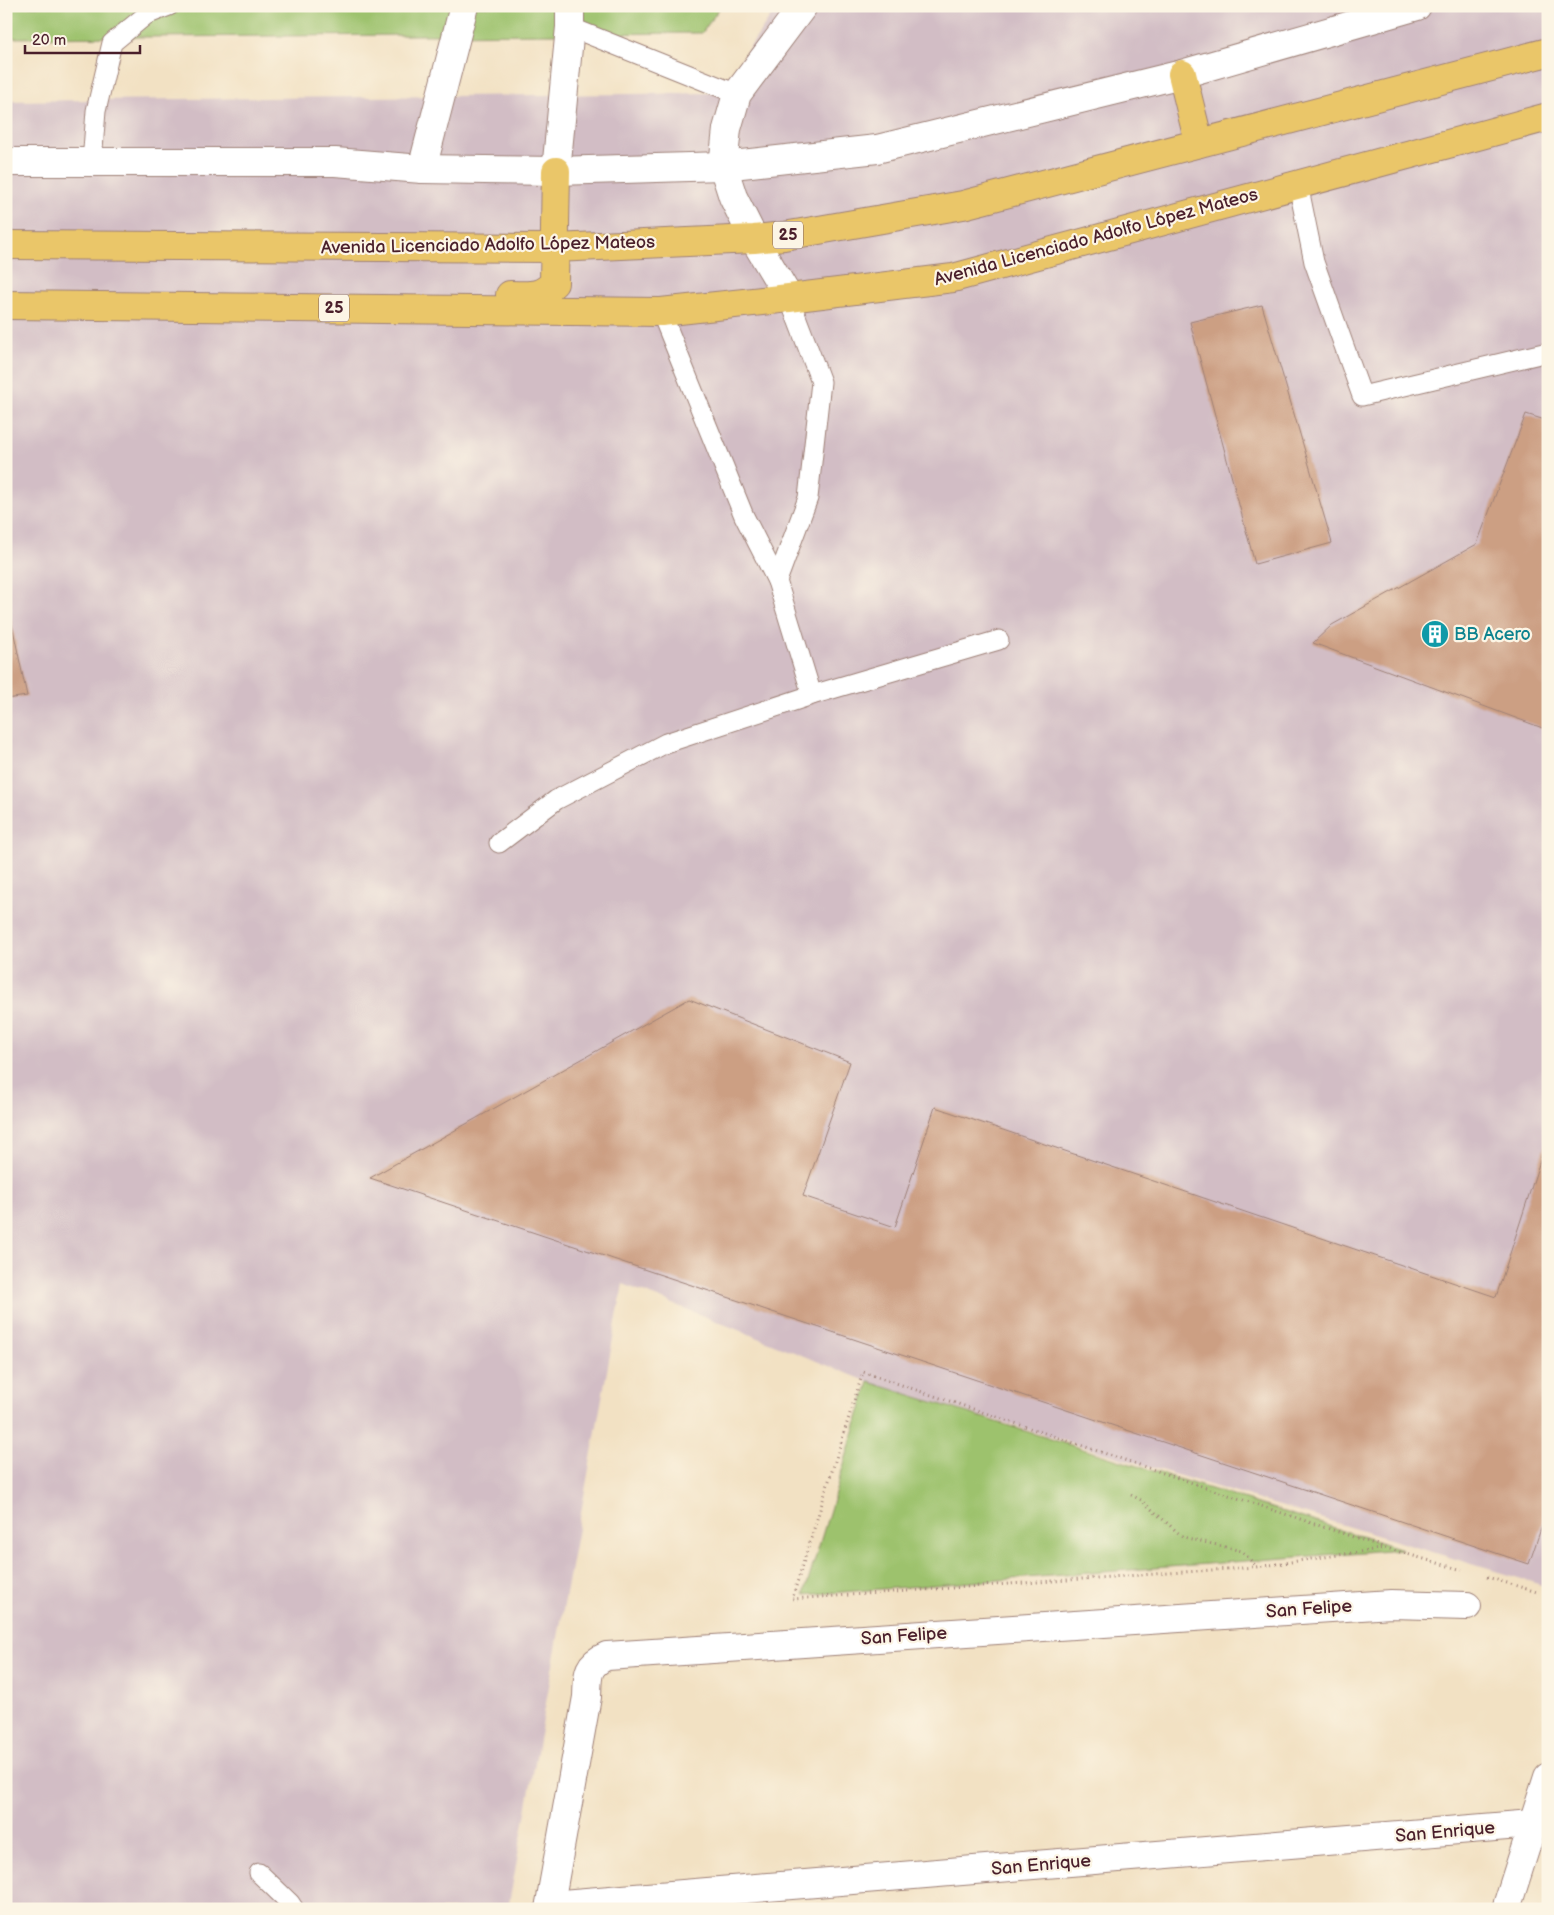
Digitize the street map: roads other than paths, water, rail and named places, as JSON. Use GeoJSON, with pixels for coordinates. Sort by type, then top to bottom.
{"type":"FeatureCollection","features":[{"type":"Feature","properties":{"kind":"main road","name":"Avenida Licenciado Adolfo López Mateos"},"geometry":{"type":"LineString","coordinates":[[6,245],[555,248],[784,236],[963,205],[1548,52]]}},
{"type":"Feature","properties":{"kind":"main road"},"geometry":{"type":"LineString","coordinates":[[1182,74],[1199,143]]}},
{"type":"Feature","properties":{"kind":"main road","name":"Avenida Licenciado Adolfo López Mateos"},"geometry":{"type":"LineString","coordinates":[[6,305],[661,312],[789,298],[953,278],[1548,117]]}},
{"type":"Feature","properties":{"kind":"main road"},"geometry":{"type":"LineString","coordinates":[[421,309],[459,295],[532,295],[545,292],[554,282],[556,172]]}},
{"type":"Feature","properties":{"kind":"street"},"geometry":{"type":"LineString","coordinates":[[422,169],[464,6]]}},
{"type":"Feature","properties":{"kind":"street"},"geometry":{"type":"LineString","coordinates":[[789,298],[754,239],[733,197],[723,166],[727,129],[736,94],[803,6]]}},
{"type":"Feature","properties":{"kind":"street"},"geometry":{"type":"LineString","coordinates":[[6,162],[335,162],[422,169],[556,172],[723,166],[876,149],[1182,74],[1417,6]]}},
{"type":"Feature","properties":{"kind":"street"},"geometry":{"type":"LineString","coordinates":[[556,172],[570,16]]}},
{"type":"Feature","properties":{"kind":"street","name":"San Felipe"},"geometry":{"type":"LineString","coordinates":[[550,1907],[587,1697],[588,1674],[590,1667],[607,1656],[1391,1604],[1467,1606]]}},
{"type":"Feature","properties":{"kind":"street"},"geometry":{"type":"LineString","coordinates":[[1506,1909],[1548,1777]]}},
{"type":"Feature","properties":{"kind":"street","name":"San Enrique"},"geometry":{"type":"LineString","coordinates":[[550,1907],[1532,1824]]}},
{"type":"Feature","properties":{"kind":"lane"},"geometry":{"type":"LineString","coordinates":[[92,162],[96,111],[112,43],[146,15],[169,6]]}},
{"type":"Feature","properties":{"kind":"lane"},"geometry":{"type":"LineString","coordinates":[[570,16],[736,94]]}},
{"type":"Feature","properties":{"kind":"lane"},"geometry":{"type":"LineString","coordinates":[[1298,184],[1314,262],[1362,396],[1548,352]]}},
{"type":"Feature","properties":{"kind":"lane"},"geometry":{"type":"LineString","coordinates":[[777,581],[808,498],[821,382],[789,298]]}},
{"type":"Feature","properties":{"kind":"lane"},"geometry":{"type":"LineString","coordinates":[[661,312],[744,516],[777,581],[812,695]]}},
{"type":"Feature","properties":{"kind":"lane"},"geometry":{"type":"LineString","coordinates":[[500,843],[556,800],[666,743],[812,695],[999,640]]}},
{"type":"Feature","properties":{"kind":"lane"},"geometry":{"type":"LineString","coordinates":[[259,1873],[294,1909]]}},
{"type":"Feature","properties":{"kind":"place","name":"BB Acero"},"geometry":{"type":"Point","coordinates":[1435,634]}}]}
